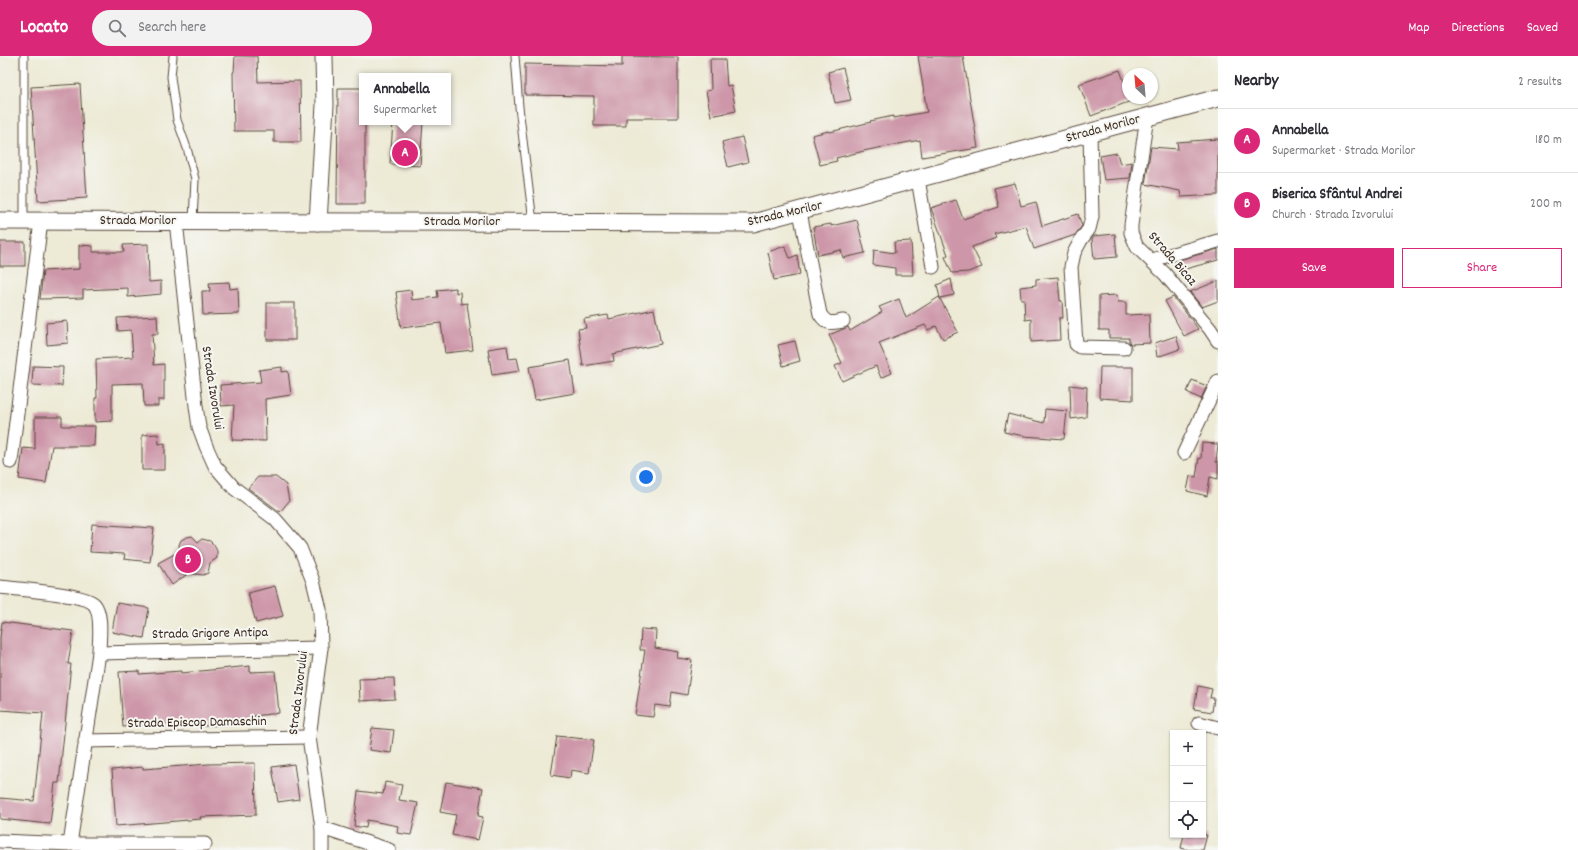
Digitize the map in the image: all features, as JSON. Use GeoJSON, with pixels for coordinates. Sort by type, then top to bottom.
{"type":"FeatureCollection","features":[{"type":"Feature","properties":{"kind":"street"},"geometry":{"type":"LineString","coordinates":[[318,222],[325,105],[324,56]]}},
{"type":"Feature","properties":{"kind":"street","name":"Strada Morilor"},"geometry":{"type":"LineString","coordinates":[[0,221],[753,223],[800,212],[1218,98]]}},
{"type":"Feature","properties":{"kind":"street","name":"Strada Bicaz"},"geometry":{"type":"LineString","coordinates":[[1148,117],[1131,233],[1137,247],[1152,260],[1210,329],[1218,341]]}},
{"type":"Feature","properties":{"kind":"street"},"geometry":{"type":"LineString","coordinates":[[1090,132],[1092,218],[1089,229],[1074,253],[1071,267],[1075,339],[1076,344],[1080,347],[1124,348]]}},
{"type":"Feature","properties":{"kind":"street"},"geometry":{"type":"LineString","coordinates":[[918,179],[933,266]]}},
{"type":"Feature","properties":{"kind":"street"},"geometry":{"type":"LineString","coordinates":[[800,212],[820,314],[824,320],[829,323],[843,321]]}},
{"type":"Feature","properties":{"kind":"street"},"geometry":{"type":"LineString","coordinates":[[10,462],[41,221]]}},
{"type":"Feature","properties":{"kind":"street","name":"Strada Izvorului"},"geometry":{"type":"LineString","coordinates":[[176,221],[195,398],[200,427],[206,446],[216,466],[224,477],[245,498],[275,519],[300,548],[313,581],[320,609],[321,648],[309,737],[322,828],[322,850]]}},
{"type":"Feature","properties":{"kind":"street"},"geometry":{"type":"LineString","coordinates":[[1152,260],[1218,241]]}},
{"type":"Feature","properties":{"kind":"street"},"geometry":{"type":"LineString","coordinates":[[1184,453],[1218,380]]}},
{"type":"Feature","properties":{"kind":"street"},"geometry":{"type":"LineString","coordinates":[[0,587],[80,597],[94,604],[100,621],[99,653],[70,844]]}},
{"type":"Feature","properties":{"kind":"street","name":"Strada Grigore Antipa"},"geometry":{"type":"LineString","coordinates":[[99,653],[321,648]]}},
{"type":"Feature","properties":{"kind":"street"},"geometry":{"type":"LineString","coordinates":[[1199,723],[1218,728]]}},
{"type":"Feature","properties":{"kind":"street","name":"Strada Episcop Damaschin"},"geometry":{"type":"LineString","coordinates":[[85,741],[309,737]]}},
{"type":"Feature","properties":{"kind":"street"},"geometry":{"type":"LineString","coordinates":[[322,828],[389,850]]}},
{"type":"Feature","properties":{"kind":"street"},"geometry":{"type":"LineString","coordinates":[[0,841],[70,844],[205,844]]}},
{"type":"Feature","properties":{"kind":"lane"},"geometry":{"type":"LineString","coordinates":[[24,56],[24,221]]}},
{"type":"Feature","properties":{"kind":"lane"},"geometry":{"type":"LineString","coordinates":[[173,56],[171,77],[177,120],[187,148],[195,179],[193,221]]}},
{"type":"Feature","properties":{"kind":"lane"},"geometry":{"type":"LineString","coordinates":[[515,56],[519,106],[533,222]]}},
{"type":"Feature","properties":{"kind":"building"},"geometry":{"type":"Polygon","coordinates":[[[235,56],[257,56],[258,82],[300,81],[301,142],[274,142],[274,131],[234,131],[233,72],[235,56]]]}},
{"type":"Feature","properties":{"kind":"building"},"geometry":{"type":"Polygon","coordinates":[[[622,56],[678,57],[678,118],[626,118],[626,126],[594,126],[594,96],[525,95],[525,64],[622,66],[622,56]]]}},
{"type":"Feature","properties":{"kind":"building"},"geometry":{"type":"Polygon","coordinates":[[[918,56],[963,56],[978,148],[922,157],[920,140],[836,158],[837,161],[820,165],[812,135],[893,116],[893,118],[927,112],[918,56]]]}},
{"type":"Feature","properties":{"kind":"building"},"geometry":{"type":"Polygon","coordinates":[[[710,59],[725,59],[727,86],[731,85],[736,111],[711,116],[706,91],[711,90],[710,59]]]}},
{"type":"Feature","properties":{"kind":"building"},"geometry":{"type":"Polygon","coordinates":[[[843,68],[851,100],[835,103],[828,72],[843,68]]]}},
{"type":"Feature","properties":{"kind":"building"},"geometry":{"type":"Polygon","coordinates":[[[1120,70],[1122,76],[1123,104],[1091,116],[1079,84],[1120,70]]]}},
{"type":"Feature","properties":{"kind":"building"},"geometry":{"type":"Polygon","coordinates":[[[80,84],[87,198],[38,201],[31,87],[80,84]]]}},
{"type":"Feature","properties":{"kind":"building"},"geometry":{"type":"Polygon","coordinates":[[[338,88],[359,88],[359,125],[365,125],[365,204],[337,204],[338,88]]]}},
{"type":"Feature","properties":{"kind":"building"},"geometry":{"type":"Polygon","coordinates":[[[393,125],[423,125],[420,166],[390,164],[393,125]]]}},
{"type":"Feature","properties":{"kind":"building"},"geometry":{"type":"Polygon","coordinates":[[[742,137],[748,162],[728,167],[722,142],[742,137]]]}},
{"type":"Feature","properties":{"kind":"building"},"geometry":{"type":"Polygon","coordinates":[[[1218,139],[1218,195],[1181,197],[1180,191],[1145,184],[1151,147],[1178,149],[1177,142],[1218,139]]]}},
{"type":"Feature","properties":{"kind":"building"},"geometry":{"type":"Polygon","coordinates":[[[1117,153],[1120,164],[1132,162],[1130,178],[1104,180],[1100,156],[1117,153]]]}},
{"type":"Feature","properties":{"kind":"building"},"geometry":{"type":"Polygon","coordinates":[[[1015,183],[1021,206],[1036,202],[1042,226],[1078,214],[1082,226],[1075,235],[1034,249],[1026,226],[994,234],[996,238],[972,247],[982,267],[968,272],[952,273],[945,257],[948,255],[931,208],[956,200],[963,219],[999,207],[994,188],[1015,183]]]}},
{"type":"Feature","properties":{"kind":"building"},"geometry":{"type":"Polygon","coordinates":[[[857,220],[865,253],[843,258],[841,250],[818,255],[813,227],[831,224],[831,226],[857,220]]]}},
{"type":"Feature","properties":{"kind":"building"},"geometry":{"type":"Polygon","coordinates":[[[1115,234],[1117,257],[1094,259],[1092,239],[1094,236],[1115,234]]]}},
{"type":"Feature","properties":{"kind":"building"},"geometry":{"type":"Polygon","coordinates":[[[911,241],[913,275],[895,275],[895,268],[873,265],[874,250],[895,253],[894,242],[911,241]]]}},
{"type":"Feature","properties":{"kind":"building"},"geometry":{"type":"Polygon","coordinates":[[[0,242],[25,242],[25,266],[0,266],[0,242]]]}},
{"type":"Feature","properties":{"kind":"building"},"geometry":{"type":"Polygon","coordinates":[[[148,244],[149,282],[161,281],[161,294],[128,297],[128,288],[83,290],[83,298],[40,299],[43,271],[79,269],[79,245],[93,246],[93,252],[124,252],[123,245],[148,244]]]}},
{"type":"Feature","properties":{"kind":"building"},"geometry":{"type":"Polygon","coordinates":[[[785,246],[790,258],[797,255],[800,275],[774,280],[768,252],[785,246]]]}},
{"type":"Feature","properties":{"kind":"building"},"geometry":{"type":"Polygon","coordinates":[[[1218,249],[1218,260],[1182,270],[1179,260],[1218,249]]]}},
{"type":"Feature","properties":{"kind":"building"},"geometry":{"type":"Polygon","coordinates":[[[1058,277],[1063,318],[1059,318],[1060,340],[1031,342],[1031,319],[1025,320],[1024,299],[1021,299],[1020,287],[1036,285],[1036,279],[1058,277]]]}},
{"type":"Feature","properties":{"kind":"building"},"geometry":{"type":"Polygon","coordinates":[[[951,279],[954,295],[940,298],[937,285],[951,279]]]}},
{"type":"Feature","properties":{"kind":"building"},"geometry":{"type":"Polygon","coordinates":[[[1218,281],[1218,301],[1202,307],[1190,292],[1218,281]]]}},
{"type":"Feature","properties":{"kind":"building"},"geometry":{"type":"Polygon","coordinates":[[[229,282],[230,289],[238,288],[239,314],[203,315],[202,291],[210,291],[209,283],[229,282]]]}},
{"type":"Feature","properties":{"kind":"building"},"geometry":{"type":"Polygon","coordinates":[[[456,288],[456,293],[460,292],[461,304],[467,303],[473,350],[445,353],[441,323],[401,328],[396,292],[411,290],[412,300],[438,297],[437,290],[456,288]]]}},
{"type":"Feature","properties":{"kind":"building"},"geometry":{"type":"Polygon","coordinates":[[[1117,295],[1118,302],[1126,302],[1126,315],[1149,314],[1150,343],[1131,344],[1129,342],[1129,338],[1109,338],[1109,330],[1099,330],[1099,296],[1117,295]]]}},
{"type":"Feature","properties":{"kind":"building"},"geometry":{"type":"Polygon","coordinates":[[[939,297],[958,332],[943,339],[936,326],[928,330],[925,325],[879,343],[892,373],[881,378],[876,366],[842,381],[835,366],[842,363],[829,335],[848,327],[850,331],[882,312],[879,307],[899,299],[906,318],[939,297]]]}},
{"type":"Feature","properties":{"kind":"building"},"geometry":{"type":"Polygon","coordinates":[[[1173,297],[1198,329],[1184,336],[1165,301],[1173,297]]]}},
{"type":"Feature","properties":{"kind":"building"},"geometry":{"type":"Polygon","coordinates":[[[267,303],[295,303],[295,340],[267,340],[267,303]]]}},
{"type":"Feature","properties":{"kind":"building"},"geometry":{"type":"Polygon","coordinates":[[[654,309],[661,344],[613,354],[614,361],[583,366],[578,329],[586,328],[584,319],[608,315],[609,319],[654,309]]]}},
{"type":"Feature","properties":{"kind":"building"},"geometry":{"type":"Polygon","coordinates":[[[157,316],[158,334],[152,334],[154,365],[164,364],[164,400],[158,400],[158,406],[144,406],[143,383],[112,384],[112,421],[95,422],[95,398],[97,398],[96,359],[133,357],[131,330],[118,331],[117,318],[157,316]]]}},
{"type":"Feature","properties":{"kind":"building"},"geometry":{"type":"Polygon","coordinates":[[[67,321],[68,343],[47,345],[46,323],[67,321]]]}},
{"type":"Feature","properties":{"kind":"building"},"geometry":{"type":"Polygon","coordinates":[[[1176,336],[1180,349],[1157,357],[1155,343],[1176,336]]]}},
{"type":"Feature","properties":{"kind":"building"},"geometry":{"type":"Polygon","coordinates":[[[795,341],[800,361],[783,366],[778,345],[795,341]]]}},
{"type":"Feature","properties":{"kind":"building"},"geometry":{"type":"Polygon","coordinates":[[[507,346],[509,359],[517,358],[520,371],[492,375],[488,349],[507,346]]]}},
{"type":"Feature","properties":{"kind":"building"},"geometry":{"type":"Polygon","coordinates":[[[570,360],[575,393],[535,400],[529,367],[570,360]]]}},
{"type":"Feature","properties":{"kind":"building"},"geometry":{"type":"Polygon","coordinates":[[[33,366],[63,367],[62,386],[32,385],[33,366]]]}},
{"type":"Feature","properties":{"kind":"building"},"geometry":{"type":"Polygon","coordinates":[[[282,367],[282,372],[288,371],[291,395],[265,399],[266,441],[232,440],[234,405],[221,406],[220,385],[261,382],[259,370],[282,367]]]}},
{"type":"Feature","properties":{"kind":"building"},"geometry":{"type":"Polygon","coordinates":[[[1100,367],[1133,367],[1133,400],[1099,398],[1100,367]]]}},
{"type":"Feature","properties":{"kind":"building"},"geometry":{"type":"Polygon","coordinates":[[[1192,380],[1207,386],[1201,399],[1187,392],[1192,380]]]}},
{"type":"Feature","properties":{"kind":"building"},"geometry":{"type":"Polygon","coordinates":[[[1070,385],[1087,387],[1086,417],[1071,419],[1070,385]]]}},
{"type":"Feature","properties":{"kind":"building"},"geometry":{"type":"Polygon","coordinates":[[[1045,409],[1067,411],[1064,439],[1024,436],[1004,432],[1008,414],[1044,423],[1045,409]]]}},
{"type":"Feature","properties":{"kind":"building"},"geometry":{"type":"Polygon","coordinates":[[[35,417],[62,417],[62,426],[95,426],[94,446],[52,446],[46,483],[19,479],[23,448],[35,449],[35,417]]]}},
{"type":"Feature","properties":{"kind":"building"},"geometry":{"type":"Polygon","coordinates":[[[158,434],[159,444],[165,443],[165,470],[142,470],[142,435],[158,434]]]}},
{"type":"Feature","properties":{"kind":"building"},"geometry":{"type":"Polygon","coordinates":[[[1202,443],[1218,444],[1216,462],[1218,462],[1218,479],[1210,477],[1207,496],[1187,491],[1190,476],[1196,477],[1199,458],[1201,459],[1202,443]]]}},
{"type":"Feature","properties":{"kind":"building"},"geometry":{"type":"Polygon","coordinates":[[[258,477],[276,477],[286,485],[289,501],[280,512],[248,488],[258,477]]]}},
{"type":"Feature","properties":{"kind":"building"},"geometry":{"type":"Polygon","coordinates":[[[92,524],[154,528],[150,562],[124,559],[125,554],[90,552],[92,524]]]}},
{"type":"Feature","properties":{"kind":"building"},"geometry":{"type":"Polygon","coordinates":[[[192,536],[198,542],[202,539],[210,541],[217,551],[217,558],[210,563],[208,573],[203,575],[189,573],[172,585],[158,563],[180,551],[179,545],[181,540],[192,536]]]}},
{"type":"Feature","properties":{"kind":"building"},"geometry":{"type":"Polygon","coordinates":[[[275,586],[283,616],[256,623],[248,593],[275,586]]]}},
{"type":"Feature","properties":{"kind":"building"},"geometry":{"type":"Polygon","coordinates":[[[117,603],[149,608],[144,638],[112,632],[117,603]]]}},
{"type":"Feature","properties":{"kind":"building"},"geometry":{"type":"Polygon","coordinates":[[[2,622],[73,631],[68,664],[71,664],[59,783],[55,783],[50,824],[0,819],[0,798],[34,801],[43,713],[0,710],[0,637],[2,622]]]}},
{"type":"Feature","properties":{"kind":"building"},"geometry":{"type":"Polygon","coordinates":[[[641,629],[656,630],[655,648],[678,652],[677,658],[692,660],[687,695],[672,692],[670,707],[655,705],[653,717],[635,715],[645,650],[640,650],[641,629]]]}},
{"type":"Feature","properties":{"kind":"building"},"geometry":{"type":"Polygon","coordinates":[[[250,666],[250,672],[275,671],[279,713],[254,716],[255,721],[222,725],[202,726],[202,724],[165,727],[165,723],[123,727],[119,672],[139,671],[139,674],[181,671],[181,673],[250,666]]]}},
{"type":"Feature","properties":{"kind":"building"},"geometry":{"type":"Polygon","coordinates":[[[394,678],[395,699],[360,701],[359,679],[394,678]]]}},
{"type":"Feature","properties":{"kind":"building"},"geometry":{"type":"Polygon","coordinates":[[[1198,686],[1212,689],[1210,698],[1214,698],[1212,712],[1194,709],[1198,686]]]}},
{"type":"Feature","properties":{"kind":"building"},"geometry":{"type":"Polygon","coordinates":[[[372,728],[394,730],[391,753],[369,750],[372,728]]]}},
{"type":"Feature","properties":{"kind":"building"},"geometry":{"type":"Polygon","coordinates":[[[557,736],[594,740],[589,773],[571,770],[570,778],[551,775],[557,736]]]}},
{"type":"Feature","properties":{"kind":"building"},"geometry":{"type":"Polygon","coordinates":[[[255,763],[256,815],[200,817],[201,819],[116,826],[112,770],[143,767],[143,769],[209,764],[255,763]]]}},
{"type":"Feature","properties":{"kind":"building"},"geometry":{"type":"Polygon","coordinates":[[[294,764],[299,799],[278,802],[272,767],[294,764]]]}},
{"type":"Feature","properties":{"kind":"building"},"geometry":{"type":"Polygon","coordinates":[[[385,782],[402,785],[399,800],[418,803],[411,835],[397,833],[398,826],[367,820],[366,828],[354,826],[358,791],[383,794],[385,782]]]}},
{"type":"Feature","properties":{"kind":"building"},"geometry":{"type":"Polygon","coordinates":[[[446,782],[483,788],[478,816],[483,817],[478,840],[452,835],[456,815],[440,812],[446,782]]]}},
{"type":"Feature","properties":{"kind":"building"},"geometry":{"type":"Polygon","coordinates":[[[1207,835],[1203,850],[1189,850],[1181,848],[1183,838],[1206,838],[1207,835]]]}},
{"type":"Feature","properties":{"kind":"place","name":"Annabella"},"geometry":{"type":"Point","coordinates":[405,153]}},
{"type":"Feature","properties":{"kind":"place","name":"Biserica Sfântul Andrei"},"geometry":{"type":"Point","coordinates":[188,560]}}]}
